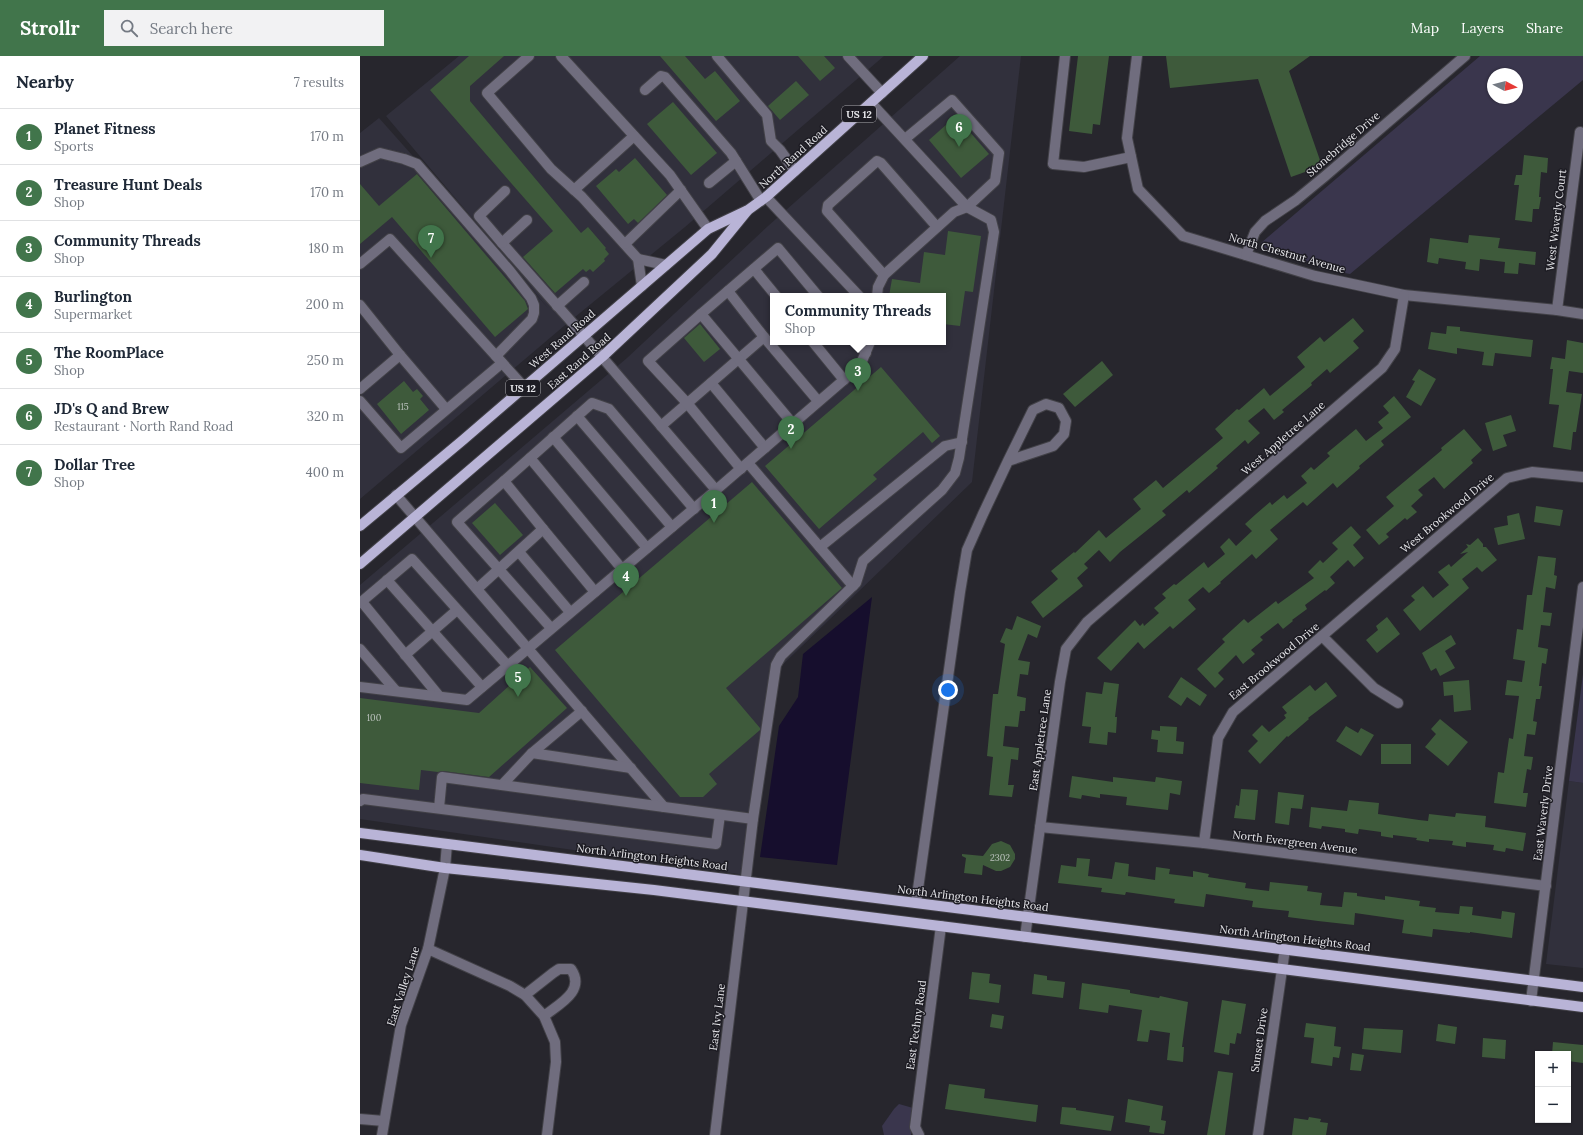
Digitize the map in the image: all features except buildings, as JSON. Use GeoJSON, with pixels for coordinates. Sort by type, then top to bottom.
{"type":"FeatureCollection","features":[{"type":"Feature","properties":{"kind":"main road","name":"North Rand Road"},"geometry":{"type":"LineString","coordinates":[[748,210],[795,171],[923,56]]}},
{"type":"Feature","properties":{"kind":"main road","name":"West Rand Road"},"geometry":{"type":"LineString","coordinates":[[396,495],[708,229],[748,210]]}},
{"type":"Feature","properties":{"kind":"main road","name":"East Rand Road"},"geometry":{"type":"LineString","coordinates":[[360,564],[602,357],[712,254],[748,210]]}},
{"type":"Feature","properties":{"kind":"main road","name":"US 12"},"geometry":{"type":"LineString","coordinates":[[360,526],[396,495]]}},
{"type":"Feature","properties":{"kind":"main road","name":"North Arlington Heights Road"},"geometry":{"type":"LineString","coordinates":[[360,833],[1583,987]]}},
{"type":"Feature","properties":{"kind":"main road"},"geometry":{"type":"LineString","coordinates":[[360,855],[445,868],[591,883],[1583,1007]]}},
{"type":"Feature","properties":{"kind":"street"},"geometry":{"type":"LineString","coordinates":[[529,56],[487,93],[551,169],[574,190],[638,259],[642,286]]}},
{"type":"Feature","properties":{"kind":"street"},"geometry":{"type":"LineString","coordinates":[[561,56],[670,175],[708,229]]}},
{"type":"Feature","properties":{"kind":"street"},"geometry":{"type":"LineString","coordinates":[[717,56],[767,115],[771,141],[780,150],[795,171]]}},
{"type":"Feature","properties":{"kind":"street"},"geometry":{"type":"LineString","coordinates":[[848,56],[882,93]]}},
{"type":"Feature","properties":{"kind":"street"},"geometry":{"type":"LineString","coordinates":[[1065,56],[1053,164],[1084,167],[1131,157]]}},
{"type":"Feature","properties":{"kind":"street","name":"North Chestnut Avenue"},"geometry":{"type":"LineString","coordinates":[[1137,56],[1127,138],[1138,189],[1183,236],[1315,276],[1404,294],[1583,314]]}},
{"type":"Feature","properties":{"kind":"street","name":"Stonebridge Drive"},"geometry":{"type":"LineString","coordinates":[[1246,255],[1254,232],[1265,221],[1296,200],[1324,177],[1465,56]]}},
{"type":"Feature","properties":{"kind":"street"},"geometry":{"type":"LineString","coordinates":[[645,90],[661,76],[665,77],[731,153],[763,199],[856,293]]}},
{"type":"Feature","properties":{"kind":"street"},"geometry":{"type":"LineString","coordinates":[[877,293],[884,275],[954,212],[967,207],[995,181],[999,153],[952,100],[905,139]]}},
{"type":"Feature","properties":{"kind":"street"},"geometry":{"type":"LineString","coordinates":[[816,293],[778,248],[648,361],[820,547],[853,586],[856,583],[863,562],[942,490],[955,473],[962,442],[994,232],[991,220],[967,207],[871,103]]}},
{"type":"Feature","properties":{"kind":"street","name":"West Waverly Court"},"geometry":{"type":"LineString","coordinates":[[1557,310],[1580,132]]}},
{"type":"Feature","properties":{"kind":"street"},"geometry":{"type":"LineString","coordinates":[[574,190],[634,136]]}},
{"type":"Feature","properties":{"kind":"street"},"geometry":{"type":"LineString","coordinates":[[360,162],[380,153],[417,164],[510,271],[531,298],[534,305],[532,319],[499,359],[446,409],[401,448],[360,401]]}},
{"type":"Feature","properties":{"kind":"street"},"geometry":{"type":"LineString","coordinates":[[709,183],[736,161]]}},
{"type":"Feature","properties":{"kind":"street"},"geometry":{"type":"LineString","coordinates":[[884,275],[827,211],[828,205],[877,162],[881,163],[937,227]]}},
{"type":"Feature","properties":{"kind":"street"},"geometry":{"type":"LineString","coordinates":[[624,244],[681,190]]}},
{"type":"Feature","properties":{"kind":"street"},"geometry":{"type":"LineString","coordinates":[[505,191],[479,216],[716,490]]}},
{"type":"Feature","properties":{"kind":"street"},"geometry":{"type":"LineString","coordinates":[[502,243],[528,220]]}},
{"type":"Feature","properties":{"kind":"street"},"geometry":{"type":"LineString","coordinates":[[360,264],[390,239],[524,387]]}},
{"type":"Feature","properties":{"kind":"street"},"geometry":{"type":"LineString","coordinates":[[638,259],[666,265]]}},
{"type":"Feature","properties":{"kind":"street"},"geometry":{"type":"LineString","coordinates":[[754,269],[774,293]]}},
{"type":"Feature","properties":{"kind":"street"},"geometry":{"type":"LineString","coordinates":[[557,306],[584,282]]}},
{"type":"Feature","properties":{"kind":"street"},"geometry":{"type":"LineString","coordinates":[[728,291],[770,344]]}},
{"type":"Feature","properties":{"kind":"street","name":"West Appletree Lane"},"geometry":{"type":"LineString","coordinates":[[1141,577],[1382,368],[1395,349],[1404,294]]}},
{"type":"Feature","properties":{"kind":"street"},"geometry":{"type":"LineString","coordinates":[[360,305],[446,409]]}},
{"type":"Feature","properties":{"kind":"street"},"geometry":{"type":"LineString","coordinates":[[701,314],[793,424]]}},
{"type":"Feature","properties":{"kind":"street"},"geometry":{"type":"LineString","coordinates":[[661,426],[764,337]]}},
{"type":"Feature","properties":{"kind":"street"},"geometry":{"type":"LineString","coordinates":[[771,345],[818,401]]}},
{"type":"Feature","properties":{"kind":"street"},"geometry":{"type":"LineString","coordinates":[[815,345],[844,380]]}},
{"type":"Feature","properties":{"kind":"street"},"geometry":{"type":"LineString","coordinates":[[859,345],[866,353]]}},
{"type":"Feature","properties":{"kind":"street"},"geometry":{"type":"LineString","coordinates":[[360,687],[467,700],[745,466],[860,366],[869,345]]}},
{"type":"Feature","properties":{"kind":"street"},"geometry":{"type":"LineString","coordinates":[[360,389],[400,355]]}},
{"type":"Feature","properties":{"kind":"street"},"geometry":{"type":"LineString","coordinates":[[711,383],[765,448]]}},
{"type":"Feature","properties":{"kind":"street"},"geometry":{"type":"LineString","coordinates":[[551,628],[457,522],[592,403],[608,409],[694,509]]}},
{"type":"Feature","properties":{"kind":"street"},"geometry":{"type":"LineString","coordinates":[[916,903],[967,550],[1008,460],[1033,410],[1046,404],[1059,408],[1066,421],[1064,434],[1053,446],[1008,460]]}},
{"type":"Feature","properties":{"kind":"street"},"geometry":{"type":"LineString","coordinates":[[577,416],[672,527]]}},
{"type":"Feature","properties":{"kind":"street"},"geometry":{"type":"LineString","coordinates":[[553,437],[647,548]]}},
{"type":"Feature","properties":{"kind":"street"},"geometry":{"type":"LineString","coordinates":[[820,547],[945,446],[962,442]]}},
{"type":"Feature","properties":{"kind":"street"},"geometry":{"type":"LineString","coordinates":[[530,458],[622,569]]}},
{"type":"Feature","properties":{"kind":"street","name":"West Brookwood Drive"},"geometry":{"type":"LineString","coordinates":[[1362,601],[1508,478],[1532,472],[1583,477]]}},
{"type":"Feature","properties":{"kind":"street"},"geometry":{"type":"LineString","coordinates":[[504,481],[595,592]]}},
{"type":"Feature","properties":{"kind":"street"},"geometry":{"type":"LineString","coordinates":[[396,495],[664,807]]}},
{"type":"Feature","properties":{"kind":"street"},"geometry":{"type":"LineString","coordinates":[[477,589],[543,529]]}},
{"type":"Feature","properties":{"kind":"street"},"geometry":{"type":"LineString","coordinates":[[519,552],[570,612]]}},
{"type":"Feature","properties":{"kind":"street"},"geometry":{"type":"LineString","coordinates":[[439,696],[361,603],[412,559],[507,665]]}},
{"type":"Feature","properties":{"kind":"street","name":"East Appletree Lane"},"geometry":{"type":"LineString","coordinates":[[1025,937],[1060,682],[1066,649],[1087,622],[1141,577]]}},
{"type":"Feature","properties":{"kind":"street"},"geometry":{"type":"LineString","coordinates":[[388,580],[482,687]]}},
{"type":"Feature","properties":{"kind":"street","name":"East Ivy Lane"},"geometry":{"type":"LineString","coordinates":[[715,1135],[753,819],[776,666],[781,656],[853,586]]}},
{"type":"Feature","properties":{"kind":"street","name":"East Waverly Drive"},"geometry":{"type":"LineString","coordinates":[[1531,1001],[1583,587]]}},
{"type":"Feature","properties":{"kind":"street","name":"East Brookwood Drive"},"geometry":{"type":"LineString","coordinates":[[1204,843],[1218,738],[1233,712],[1362,601]]}},
{"type":"Feature","properties":{"kind":"street"},"geometry":{"type":"LineString","coordinates":[[405,655],[457,610]]}},
{"type":"Feature","properties":{"kind":"street"},"geometry":{"type":"LineString","coordinates":[[1322,636],[1374,688],[1398,703]]}},
{"type":"Feature","properties":{"kind":"street"},"geometry":{"type":"LineString","coordinates":[[360,649],[396,691]]}},
{"type":"Feature","properties":{"kind":"street"},"geometry":{"type":"LineString","coordinates":[[502,785],[532,753],[582,711]]}},
{"type":"Feature","properties":{"kind":"street"},"geometry":{"type":"LineString","coordinates":[[532,753],[631,768]]}},
{"type":"Feature","properties":{"kind":"street"},"geometry":{"type":"LineString","coordinates":[[439,808],[442,777],[753,819]]}},
{"type":"Feature","properties":{"kind":"street"},"geometry":{"type":"LineString","coordinates":[[360,801],[363,798],[716,844],[720,815]]}},
{"type":"Feature","properties":{"kind":"street","name":"North Evergreen Avenue"},"geometry":{"type":"LineString","coordinates":[[1040,827],[1204,843],[1546,886]]}},
{"type":"Feature","properties":{"kind":"street","name":"East Valley Lane"},"geometry":{"type":"LineString","coordinates":[[382,1135],[401,1025],[428,949],[445,868],[447,844]]}},
{"type":"Feature","properties":{"kind":"street","name":"East Techny Road"},"geometry":{"type":"LineString","coordinates":[[917,1131],[941,926]]}},
{"type":"Feature","properties":{"kind":"street"},"geometry":{"type":"LineString","coordinates":[[428,949],[510,986],[525,995],[544,1016],[555,1042],[556,1062],[547,1135]]}},
{"type":"Feature","properties":{"kind":"street","name":"Sunset Drive"},"geometry":{"type":"LineString","coordinates":[[1258,1135],[1285,949]]}},
{"type":"Feature","properties":{"kind":"street"},"geometry":{"type":"LineString","coordinates":[[525,995],[553,972],[559,969],[571,969],[575,976],[576,985],[572,994],[544,1016]]}},
{"type":"Feature","properties":{"kind":"street"},"geometry":{"type":"LineString","coordinates":[[360,1119],[384,1121]]}},
{"type":"Feature","properties":{"kind":"shaded area"},"geometry":{"type":"Polygon","coordinates":[[[459,56],[884,56],[685,227],[564,326],[360,499],[360,133],[379,118],[548,308],[386,116],[459,56]]]}},
{"type":"Feature","properties":{"kind":"shaded area"},"geometry":{"type":"Polygon","coordinates":[[[960,56],[1021,56],[972,482],[772,675],[745,875],[360,819],[360,585],[627,358],[768,226],[960,56]]]}},
{"type":"Feature","properties":{"kind":"shaded area"},"geometry":{"type":"Polygon","coordinates":[[[1480,56],[1583,56],[1583,80],[1350,274],[1324,269],[1265,248],[1261,243],[1480,56]]]}},
{"type":"Feature","properties":{"kind":"shaded area"},"geometry":{"type":"Polygon","coordinates":[[[872,597],[837,865],[760,857],[779,726],[798,697],[803,654],[872,597]]]}},
{"type":"Feature","properties":{"kind":"shaded area"},"geometry":{"type":"Polygon","coordinates":[[[1583,674],[1583,783],[1569,781],[1583,674]]]}},
{"type":"Feature","properties":{"kind":"shaded area"},"geometry":{"type":"Polygon","coordinates":[[[1569,781],[1583,783],[1583,968],[1546,964],[1569,781]]]}},
{"type":"Feature","properties":{"kind":"shaded area"},"geometry":{"type":"Polygon","coordinates":[[[899,1104],[913,1108],[911,1135],[884,1135],[882,1126],[899,1104]]]}},
{"type":"Feature","properties":{"kind":"place","name":"JD's Q and Brew"},"geometry":{"type":"Point","coordinates":[959,147]}},
{"type":"Feature","properties":{"kind":"place","name":"Dollar Tree"},"geometry":{"type":"Point","coordinates":[431,258]}},
{"type":"Feature","properties":{"kind":"place","name":"Community Threads"},"geometry":{"type":"Point","coordinates":[858,391]}},
{"type":"Feature","properties":{"kind":"place","name":"Treasure Hunt Deals"},"geometry":{"type":"Point","coordinates":[791,449]}},
{"type":"Feature","properties":{"kind":"place","name":"Planet Fitness"},"geometry":{"type":"Point","coordinates":[714,523]}},
{"type":"Feature","properties":{"kind":"place","name":"Burlington"},"geometry":{"type":"Point","coordinates":[626,596]}},
{"type":"Feature","properties":{"kind":"place","name":"The RoomPlace"},"geometry":{"type":"Point","coordinates":[518,697]}}]}
